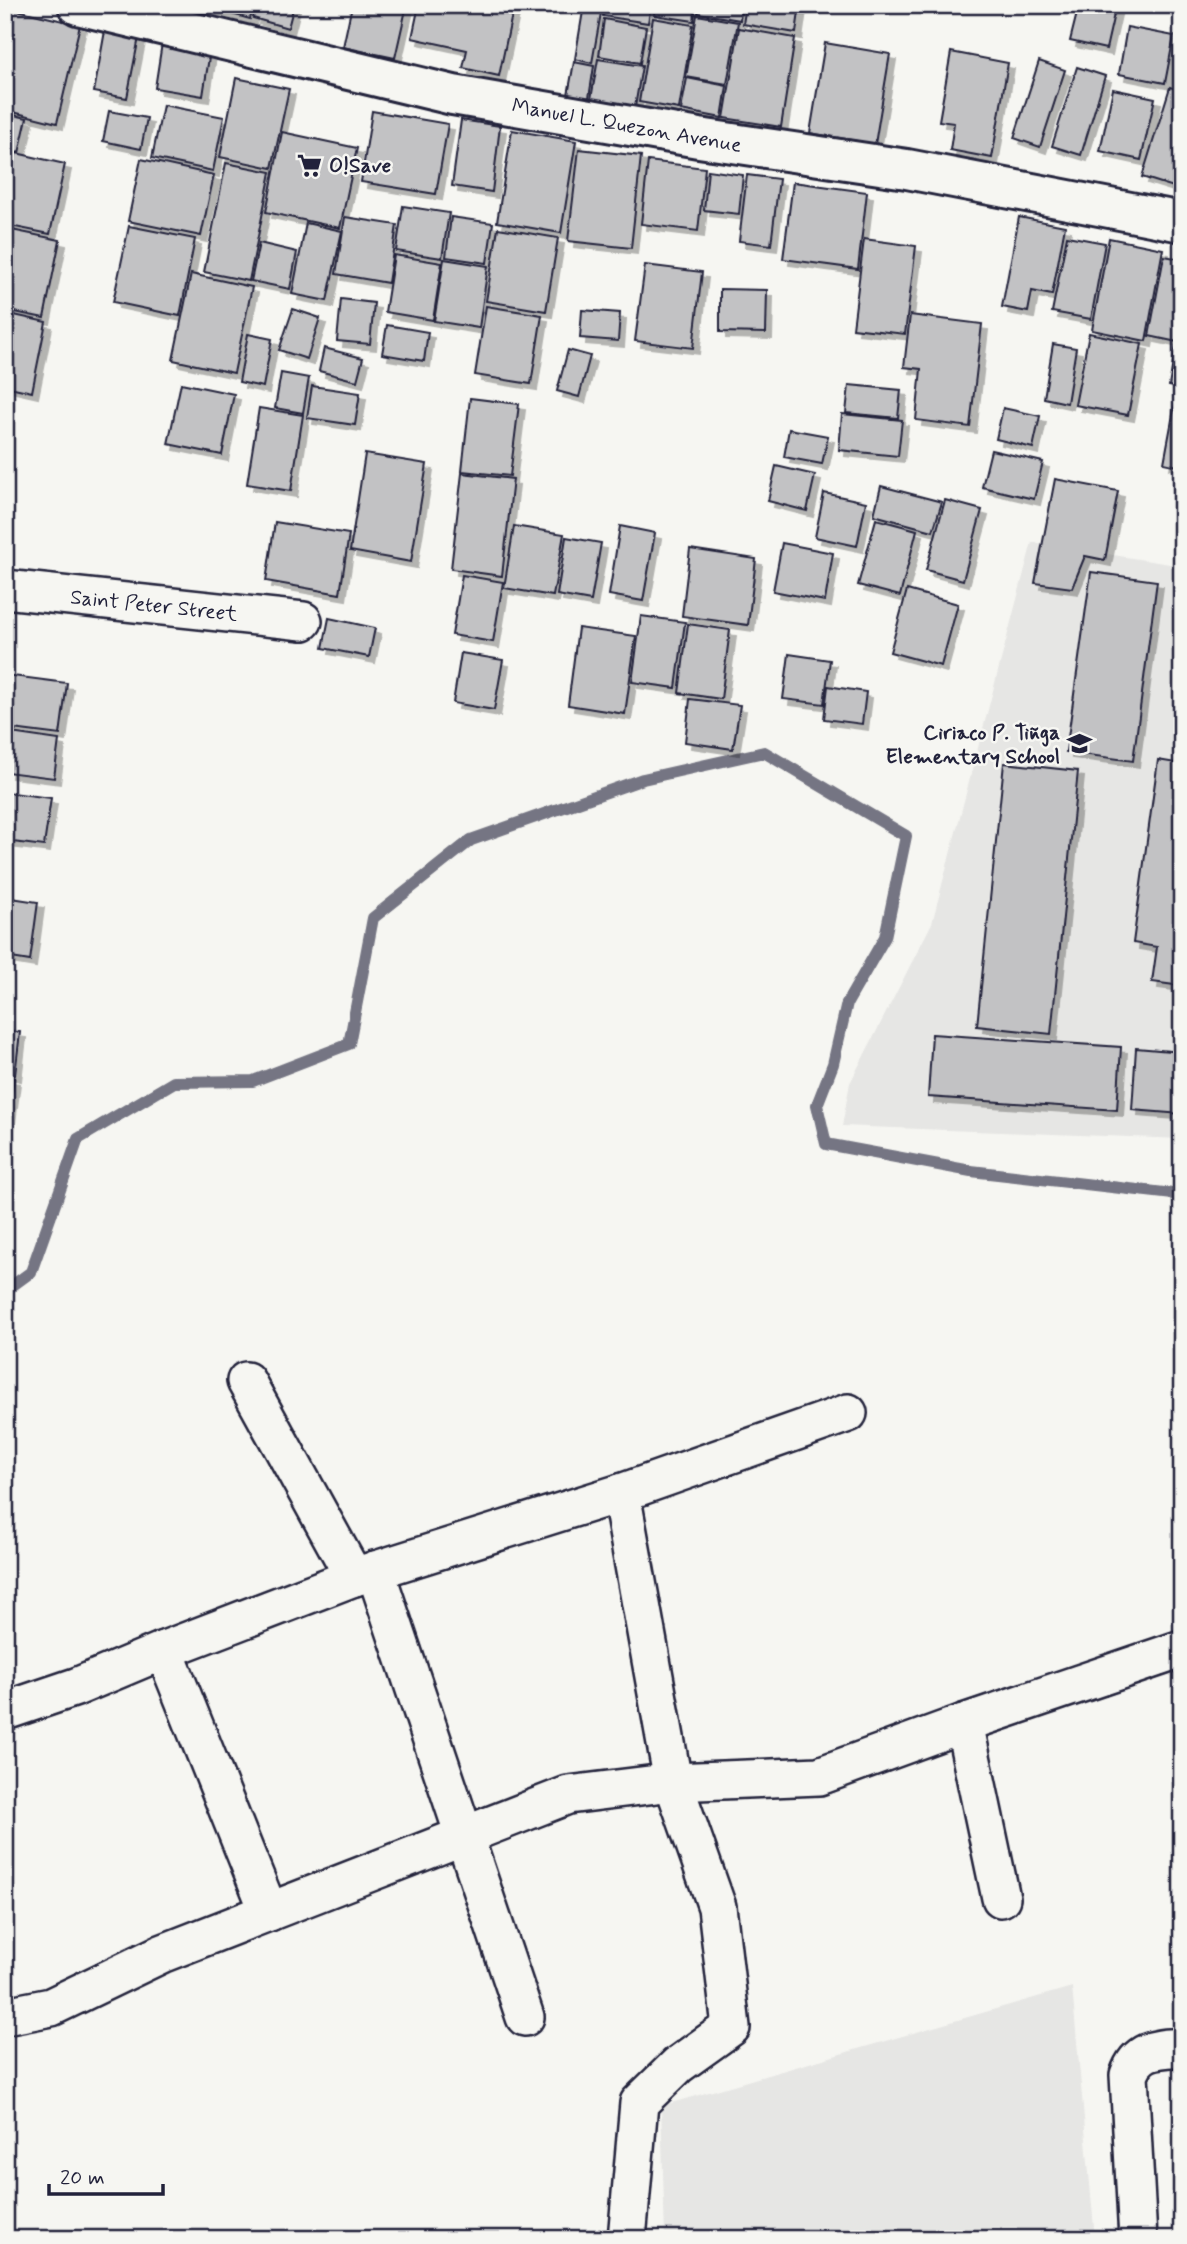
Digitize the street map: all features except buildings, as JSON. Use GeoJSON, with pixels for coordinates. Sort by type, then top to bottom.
{"type":"FeatureCollection","features":[{"type":"Feature","properties":{"kind":"main road","name":"Manuel L. Quezon Avenue"},"geometry":{"type":"LineString","coordinates":[[78,5],[453,95],[699,138],[907,169],[1182,222]]}},
{"type":"Feature","properties":{"kind":"street","name":"Saint Peter Street"},"geometry":{"type":"LineString","coordinates":[[5,589],[303,621]]}},
{"type":"Feature","properties":{"kind":"street"},"geometry":{"type":"LineString","coordinates":[[246,1381],[365,1574],[463,1836],[525,2017]]}},
{"type":"Feature","properties":{"kind":"street"},"geometry":{"type":"LineString","coordinates":[[5,1711],[365,1574],[621,1493],[848,1413]]}},
{"type":"Feature","properties":{"kind":"street"},"geometry":{"type":"LineString","coordinates":[[621,1493],[673,1782],[717,1908],[731,2027],[678,2065],[639,2103],[627,2239]]}},
{"type":"Feature","properties":{"kind":"street"},"geometry":{"type":"LineString","coordinates":[[5,2016],[51,2007],[161,1954],[568,1795],[673,1782],[819,1776],[964,1723],[1182,1649]]}},
{"type":"Feature","properties":{"kind":"street"},"geometry":{"type":"LineString","coordinates":[[164,1650],[269,1912]]}},
{"type":"Feature","properties":{"kind":"street"},"geometry":{"type":"LineString","coordinates":[[964,1723],[1001,1898]]}},
{"type":"Feature","properties":{"kind":"street"},"geometry":{"type":"LineString","coordinates":[[1138,2239],[1129,2076],[1133,2064],[1151,2050],[1182,2047]]}},
{"type":"Feature","properties":{"kind":"shaded area","name":"Ciriaco P. Tiñga Elementary School"},"geometry":{"type":"Polygon","coordinates":[[[1032,542],[1182,566],[1182,1139],[842,1126],[850,1083],[932,923],[1032,542]]]}},
{"type":"Feature","properties":{"kind":"shaded area"},"geometry":{"type":"Polygon","coordinates":[[[1072,1987],[1095,2239],[665,2239],[661,2106],[1072,1987]]]}},
{"type":"Feature","properties":{"kind":"waterway"},"geometry":{"type":"LineString","coordinates":[[5,1291],[31,1272],[78,1139],[174,1082],[253,1081],[349,1044],[373,918],[471,840],[643,779],[764,752],[906,836],[885,937],[847,1003],[833,1064],[817,1105],[826,1144],[971,1171],[1182,1195]]}},
{"type":"Feature","properties":{"kind":"place","name":"O!Save"},"geometry":{"type":"Point","coordinates":[309,165]}},
{"type":"Feature","properties":{"kind":"place","name":"Ciriaco P. Tiñga Elementary School"},"geometry":{"type":"Point","coordinates":[1080,744]}}]}
